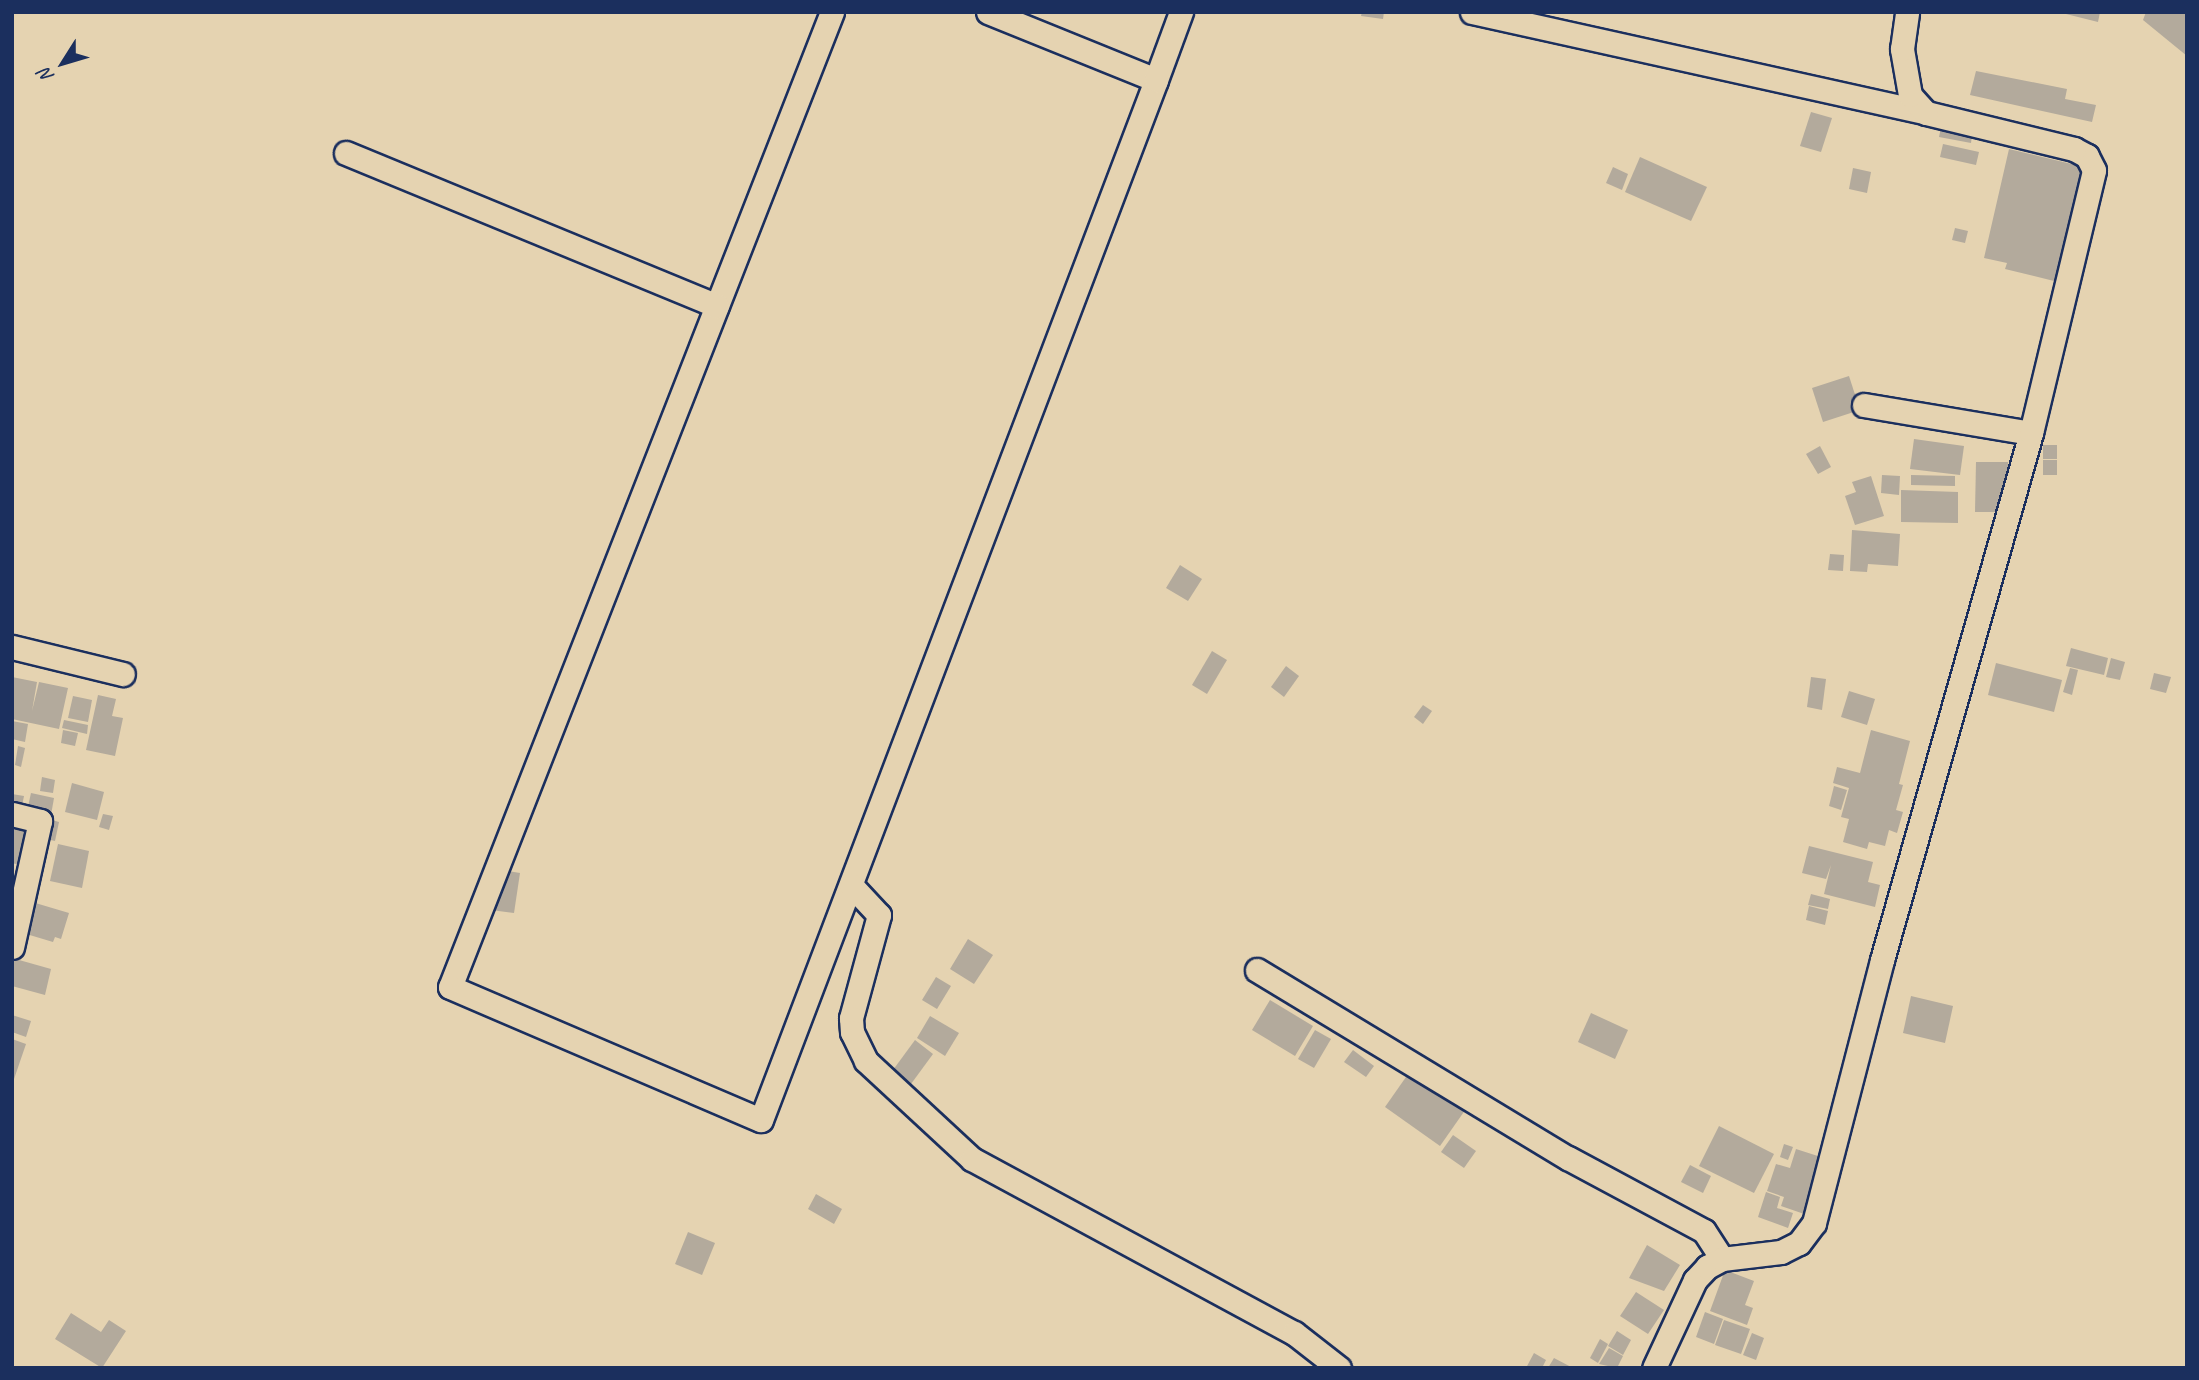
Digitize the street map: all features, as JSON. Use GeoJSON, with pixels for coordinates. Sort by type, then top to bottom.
{"type":"FeatureCollection","features":[{"type":"Feature","properties":{"kind":"street"},"geometry":{"type":"LineString","coordinates":[[832,12],[450,987],[761,1120],[1181,12]]}},
{"type":"Feature","properties":{"kind":"street"},"geometry":{"type":"LineString","coordinates":[[988,12],[1156,80]]}},
{"type":"Feature","properties":{"kind":"street"},"geometry":{"type":"LineString","coordinates":[[1472,12],[1926,113],[2074,149],[2087,156],[2094,170],[2031,433],[1882,960],[1814,1223],[1800,1243],[1781,1252],[1722,1259],[1695,1279],[1654,1368]]}},
{"type":"Feature","properties":{"kind":"street"},"geometry":{"type":"LineString","coordinates":[[1907,12],[1902,49],[1910,95],[1926,113]]}},
{"type":"Feature","properties":{"kind":"street"},"geometry":{"type":"LineString","coordinates":[[346,153],[717,306]]}},
{"type":"Feature","properties":{"kind":"street"},"geometry":{"type":"LineString","coordinates":[[1864,405],[2031,433]]}},
{"type":"Feature","properties":{"kind":"street"},"geometry":{"type":"LineString","coordinates":[[12,647],[123,674]]}},
{"type":"Feature","properties":{"kind":"street"},"geometry":{"type":"LineString","coordinates":[[12,814],[40,821],[12,947]]}},
{"type":"Feature","properties":{"kind":"street"},"geometry":{"type":"LineString","coordinates":[[851,885],[879,915],[851,1018],[855,1040],[866,1061],[972,1159],[1294,1334],[1339,1368]]}},
{"type":"Feature","properties":{"kind":"street"},"geometry":{"type":"LineString","coordinates":[[1257,970],[1568,1158],[1704,1231],[1722,1259]]}},
{"type":"Feature","properties":{"kind":"building"},"geometry":{"type":"Polygon","coordinates":[[[1362,12],[1384,12],[1383,19],[1361,16],[1362,12]]]}},
{"type":"Feature","properties":{"kind":"building"},"geometry":{"type":"Polygon","coordinates":[[[2058,12],[2100,12],[2098,22],[2058,12]]]}},
{"type":"Feature","properties":{"kind":"building"},"geometry":{"type":"Polygon","coordinates":[[[2146,12],[2187,12],[2187,56],[2143,20],[2146,12]]]}},
{"type":"Feature","properties":{"kind":"building"},"geometry":{"type":"Polygon","coordinates":[[[1976,71],[2067,89],[2065,99],[2096,105],[2092,122],[1970,95],[1976,71]]]}},
{"type":"Feature","properties":{"kind":"building"},"geometry":{"type":"Polygon","coordinates":[[[1811,112],[1832,118],[1821,152],[1800,146],[1811,112]]]}},
{"type":"Feature","properties":{"kind":"building"},"geometry":{"type":"Polygon","coordinates":[[[1942,122],[1973,128],[1971,143],[1939,137],[1942,122]]]}},
{"type":"Feature","properties":{"kind":"building"},"geometry":{"type":"Polygon","coordinates":[[[1943,144],[1979,152],[1976,165],[1940,157],[1943,144]]]}},
{"type":"Feature","properties":{"kind":"building"},"geometry":{"type":"Polygon","coordinates":[[[2009,149],[2084,167],[2058,282],[2005,269],[2007,263],[1984,258],[2009,149]]]}},
{"type":"Feature","properties":{"kind":"building"},"geometry":{"type":"Polygon","coordinates":[[[1640,157],[1707,187],[1691,221],[1625,192],[1640,157]]]}},
{"type":"Feature","properties":{"kind":"building"},"geometry":{"type":"Polygon","coordinates":[[[1613,167],[1628,174],[1622,190],[1606,183],[1613,167]]]}},
{"type":"Feature","properties":{"kind":"building"},"geometry":{"type":"Polygon","coordinates":[[[1853,168],[1871,172],[1867,193],[1849,189],[1853,168]]]}},
{"type":"Feature","properties":{"kind":"building"},"geometry":{"type":"Polygon","coordinates":[[[1955,228],[1968,231],[1965,243],[1952,240],[1955,228]]]}},
{"type":"Feature","properties":{"kind":"building"},"geometry":{"type":"Polygon","coordinates":[[[1849,376],[1860,410],[1823,422],[1812,388],[1849,376]]]}},
{"type":"Feature","properties":{"kind":"building"},"geometry":{"type":"Polygon","coordinates":[[[1914,439],[1964,446],[1960,475],[1910,469],[1914,439]]]}},
{"type":"Feature","properties":{"kind":"building"},"geometry":{"type":"Polygon","coordinates":[[[2043,445],[2057,445],[2057,459],[2043,459],[2043,445]]]}},
{"type":"Feature","properties":{"kind":"building"},"geometry":{"type":"Polygon","coordinates":[[[1820,446],[1831,467],[1818,474],[1806,454],[1820,446]]]}},
{"type":"Feature","properties":{"kind":"building"},"geometry":{"type":"Polygon","coordinates":[[[2043,460],[2057,460],[2057,475],[2043,475],[2043,460]]]}},
{"type":"Feature","properties":{"kind":"building"},"geometry":{"type":"Polygon","coordinates":[[[1976,462],[2008,462],[2007,512],[1975,512],[1976,462]]]}},
{"type":"Feature","properties":{"kind":"building"},"geometry":{"type":"Polygon","coordinates":[[[1882,475],[1900,476],[1899,495],[1881,493],[1882,475]]]}},
{"type":"Feature","properties":{"kind":"building"},"geometry":{"type":"Polygon","coordinates":[[[1911,475],[1955,476],[1955,486],[1911,485],[1911,475]]]}},
{"type":"Feature","properties":{"kind":"building"},"geometry":{"type":"Polygon","coordinates":[[[1871,476],[1884,516],[1855,525],[1845,496],[1856,492],[1852,482],[1871,476]]]}},
{"type":"Feature","properties":{"kind":"building"},"geometry":{"type":"Polygon","coordinates":[[[1901,490],[1958,492],[1958,523],[1901,522],[1901,490]]]}},
{"type":"Feature","properties":{"kind":"building"},"geometry":{"type":"Polygon","coordinates":[[[1852,530],[1900,534],[1898,566],[1868,564],[1867,572],[1850,571],[1852,530]]]}},
{"type":"Feature","properties":{"kind":"building"},"geometry":{"type":"Polygon","coordinates":[[[1830,554],[1844,555],[1843,571],[1828,570],[1830,554]]]}},
{"type":"Feature","properties":{"kind":"building"},"geometry":{"type":"Polygon","coordinates":[[[1180,565],[1202,579],[1188,601],[1166,588],[1180,565]]]}},
{"type":"Feature","properties":{"kind":"building"},"geometry":{"type":"Polygon","coordinates":[[[2071,648],[2108,658],[2104,675],[2066,666],[2071,648]]]}},
{"type":"Feature","properties":{"kind":"building"},"geometry":{"type":"Polygon","coordinates":[[[1212,651],[1227,660],[1207,694],[1192,685],[1212,651]]]}},
{"type":"Feature","properties":{"kind":"building"},"geometry":{"type":"Polygon","coordinates":[[[2111,658],[2125,662],[2120,680],[2106,677],[2111,658]]]}},
{"type":"Feature","properties":{"kind":"building"},"geometry":{"type":"Polygon","coordinates":[[[1996,663],[2062,680],[2054,712],[1988,695],[1996,663]]]}},
{"type":"Feature","properties":{"kind":"building"},"geometry":{"type":"Polygon","coordinates":[[[1286,666],[1299,676],[1284,697],[1271,687],[1286,666]]]}},
{"type":"Feature","properties":{"kind":"building"},"geometry":{"type":"Polygon","coordinates":[[[2070,668],[2078,670],[2072,695],[2063,692],[2070,668]]]}},
{"type":"Feature","properties":{"kind":"building"},"geometry":{"type":"Polygon","coordinates":[[[2154,673],[2171,677],[2166,693],[2150,689],[2154,673]]]}},
{"type":"Feature","properties":{"kind":"building"},"geometry":{"type":"Polygon","coordinates":[[[12,677],[37,682],[32,711],[39,682],[68,688],[59,729],[12,719],[12,677]]]}},
{"type":"Feature","properties":{"kind":"building"},"geometry":{"type":"Polygon","coordinates":[[[1811,677],[1826,679],[1822,710],[1807,707],[1811,677]]]}},
{"type":"Feature","properties":{"kind":"building"},"geometry":{"type":"Polygon","coordinates":[[[1849,691],[1875,699],[1867,725],[1841,717],[1849,691]]]}},
{"type":"Feature","properties":{"kind":"building"},"geometry":{"type":"Polygon","coordinates":[[[98,695],[116,699],[112,716],[123,718],[115,756],[86,750],[98,695]]]}},
{"type":"Feature","properties":{"kind":"building"},"geometry":{"type":"Polygon","coordinates":[[[73,696],[92,700],[88,722],[68,718],[73,696]]]}},
{"type":"Feature","properties":{"kind":"building"},"geometry":{"type":"Polygon","coordinates":[[[1423,705],[1432,711],[1423,724],[1414,717],[1423,705]]]}},
{"type":"Feature","properties":{"kind":"building"},"geometry":{"type":"Polygon","coordinates":[[[64,720],[88,725],[87,734],[62,728],[64,720]]]}},
{"type":"Feature","properties":{"kind":"building"},"geometry":{"type":"Polygon","coordinates":[[[12,721],[28,724],[25,742],[12,739],[12,721]]]}},
{"type":"Feature","properties":{"kind":"building"},"geometry":{"type":"Polygon","coordinates":[[[63,730],[78,733],[75,746],[61,743],[63,730]]]}},
{"type":"Feature","properties":{"kind":"building"},"geometry":{"type":"Polygon","coordinates":[[[1871,730],[1910,741],[1899,784],[1903,785],[1896,810],[1903,812],[1897,833],[1889,830],[1885,846],[1869,842],[1867,849],[1843,842],[1849,819],[1841,817],[1849,788],[1833,783],[1837,767],[1860,773],[1871,730]]]}},
{"type":"Feature","properties":{"kind":"building"},"geometry":{"type":"Polygon","coordinates":[[[18,746],[25,748],[21,767],[15,765],[18,746]]]}},
{"type":"Feature","properties":{"kind":"building"},"geometry":{"type":"Polygon","coordinates":[[[42,777],[55,780],[53,793],[40,791],[42,777]]]}},
{"type":"Feature","properties":{"kind":"building"},"geometry":{"type":"Polygon","coordinates":[[[72,783],[104,792],[97,820],[65,812],[72,783]]]}},
{"type":"Feature","properties":{"kind":"building"},"geometry":{"type":"Polygon","coordinates":[[[1834,786],[1847,790],[1841,810],[1829,806],[1834,786]]]}},
{"type":"Feature","properties":{"kind":"building"},"geometry":{"type":"Polygon","coordinates":[[[31,793],[54,798],[51,815],[27,811],[31,793]]]}},
{"type":"Feature","properties":{"kind":"building"},"geometry":{"type":"Polygon","coordinates":[[[12,794],[24,796],[21,811],[12,809],[12,794]]]}},
{"type":"Feature","properties":{"kind":"building"},"geometry":{"type":"Polygon","coordinates":[[[103,814],[113,816],[109,830],[99,827],[103,814]]]}},
{"type":"Feature","properties":{"kind":"building"},"geometry":{"type":"Polygon","coordinates":[[[45,818],[59,822],[55,841],[41,838],[45,818]]]}},
{"type":"Feature","properties":{"kind":"building"},"geometry":{"type":"Polygon","coordinates":[[[12,827],[26,830],[20,865],[12,863],[12,827]]]}},
{"type":"Feature","properties":{"kind":"building"},"geometry":{"type":"Polygon","coordinates":[[[58,844],[89,851],[82,888],[50,881],[58,844]]]}},
{"type":"Feature","properties":{"kind":"building"},"geometry":{"type":"Polygon","coordinates":[[[1809,846],[1873,862],[1868,882],[1880,885],[1875,907],[1824,894],[1831,865],[1826,879],[1802,873],[1809,846]]]}},
{"type":"Feature","properties":{"kind":"building"},"geometry":{"type":"Polygon","coordinates":[[[490,868],[520,873],[514,913],[483,909],[490,868]]]}},
{"type":"Feature","properties":{"kind":"building"},"geometry":{"type":"Polygon","coordinates":[[[1811,894],[1830,899],[1828,909],[1808,905],[1811,894]]]}},
{"type":"Feature","properties":{"kind":"building"},"geometry":{"type":"Polygon","coordinates":[[[32,902],[69,913],[61,939],[55,937],[53,942],[23,933],[32,902]]]}},
{"type":"Feature","properties":{"kind":"building"},"geometry":{"type":"Polygon","coordinates":[[[1809,906],[1828,911],[1825,925],[1806,920],[1809,906]]]}},
{"type":"Feature","properties":{"kind":"building"},"geometry":{"type":"Polygon","coordinates":[[[968,939],[993,955],[974,984],[950,969],[968,939]]]}},
{"type":"Feature","properties":{"kind":"building"},"geometry":{"type":"Polygon","coordinates":[[[12,958],[51,969],[45,995],[12,986],[12,958]]]}},
{"type":"Feature","properties":{"kind":"building"},"geometry":{"type":"Polygon","coordinates":[[[936,977],[951,986],[937,1009],[922,1000],[936,977]]]}},
{"type":"Feature","properties":{"kind":"building"},"geometry":{"type":"Polygon","coordinates":[[[1911,996],[1953,1006],[1945,1043],[1903,1033],[1911,996]]]}},
{"type":"Feature","properties":{"kind":"building"},"geometry":{"type":"Polygon","coordinates":[[[1270,1000],[1313,1026],[1295,1056],[1252,1030],[1270,1000]]]}},
{"type":"Feature","properties":{"kind":"building"},"geometry":{"type":"Polygon","coordinates":[[[1591,1013],[1628,1030],[1615,1059],[1578,1042],[1591,1013]]]}},
{"type":"Feature","properties":{"kind":"building"},"geometry":{"type":"Polygon","coordinates":[[[12,1015],[31,1021],[26,1037],[12,1032],[12,1015]]]}},
{"type":"Feature","properties":{"kind":"building"},"geometry":{"type":"Polygon","coordinates":[[[930,1016],[959,1033],[945,1056],[917,1038],[930,1016]]]}},
{"type":"Feature","properties":{"kind":"building"},"geometry":{"type":"Polygon","coordinates":[[[1315,1030],[1331,1039],[1314,1068],[1298,1059],[1315,1030]]]}},
{"type":"Feature","properties":{"kind":"building"},"geometry":{"type":"Polygon","coordinates":[[[12,1039],[26,1044],[13,1082],[12,1082],[12,1039]]]}},
{"type":"Feature","properties":{"kind":"building"},"geometry":{"type":"Polygon","coordinates":[[[915,1040],[933,1054],[911,1084],[893,1070],[915,1040]]]}},
{"type":"Feature","properties":{"kind":"building"},"geometry":{"type":"Polygon","coordinates":[[[1353,1050],[1374,1066],[1366,1077],[1344,1062],[1353,1050]]]}},
{"type":"Feature","properties":{"kind":"building"},"geometry":{"type":"Polygon","coordinates":[[[1413,1067],[1468,1106],[1440,1146],[1385,1107],[1413,1067]]]}},
{"type":"Feature","properties":{"kind":"building"},"geometry":{"type":"Polygon","coordinates":[[[1719,1126],[1774,1154],[1754,1193],[1699,1166],[1719,1126]]]}},
{"type":"Feature","properties":{"kind":"building"},"geometry":{"type":"Polygon","coordinates":[[[1453,1135],[1476,1151],[1464,1168],[1441,1152],[1453,1135]]]}},
{"type":"Feature","properties":{"kind":"building"},"geometry":{"type":"Polygon","coordinates":[[[1784,1144],[1793,1147],[1788,1160],[1780,1157],[1784,1144]]]}},
{"type":"Feature","properties":{"kind":"building"},"geometry":{"type":"Polygon","coordinates":[[[1796,1149],[1824,1158],[1810,1216],[1781,1206],[1784,1197],[1767,1191],[1776,1164],[1790,1168],[1796,1149]]]}},
{"type":"Feature","properties":{"kind":"building"},"geometry":{"type":"Polygon","coordinates":[[[1690,1165],[1711,1176],[1703,1193],[1681,1182],[1690,1165]]]}},
{"type":"Feature","properties":{"kind":"building"},"geometry":{"type":"Polygon","coordinates":[[[1766,1192],[1780,1197],[1777,1208],[1793,1213],[1788,1228],[1758,1217],[1766,1192]]]}},
{"type":"Feature","properties":{"kind":"building"},"geometry":{"type":"Polygon","coordinates":[[[816,1194],[842,1209],[834,1224],[808,1209],[816,1194]]]}},
{"type":"Feature","properties":{"kind":"building"},"geometry":{"type":"Polygon","coordinates":[[[688,1232],[715,1243],[702,1275],[675,1264],[688,1232]]]}},
{"type":"Feature","properties":{"kind":"building"},"geometry":{"type":"Polygon","coordinates":[[[1647,1245],[1680,1265],[1664,1291],[1629,1278],[1647,1245]]]}},
{"type":"Feature","properties":{"kind":"building"},"geometry":{"type":"Polygon","coordinates":[[[1725,1270],[1754,1281],[1745,1305],[1753,1308],[1747,1325],[1710,1311],[1725,1270]]]}},
{"type":"Feature","properties":{"kind":"building"},"geometry":{"type":"Polygon","coordinates":[[[1636,1292],[1664,1310],[1648,1334],[1620,1316],[1636,1292]]]}},
{"type":"Feature","properties":{"kind":"building"},"geometry":{"type":"Polygon","coordinates":[[[1705,1312],[1723,1319],[1714,1344],[1696,1337],[1705,1312]]]}},
{"type":"Feature","properties":{"kind":"building"},"geometry":{"type":"Polygon","coordinates":[[[71,1313],[101,1332],[109,1320],[126,1331],[102,1368],[55,1339],[71,1313]]]}},
{"type":"Feature","properties":{"kind":"building"},"geometry":{"type":"Polygon","coordinates":[[[1724,1320],[1750,1329],[1741,1354],[1715,1345],[1724,1320]]]}},
{"type":"Feature","properties":{"kind":"building"},"geometry":{"type":"Polygon","coordinates":[[[1617,1331],[1631,1340],[1623,1355],[1608,1346],[1617,1331]]]}},
{"type":"Feature","properties":{"kind":"building"},"geometry":{"type":"Polygon","coordinates":[[[1752,1333],[1764,1338],[1756,1360],[1743,1355],[1752,1333]]]}},
{"type":"Feature","properties":{"kind":"building"},"geometry":{"type":"Polygon","coordinates":[[[1600,1339],[1608,1344],[1598,1363],[1590,1358],[1600,1339]]]}},
{"type":"Feature","properties":{"kind":"building"},"geometry":{"type":"Polygon","coordinates":[[[1609,1348],[1623,1356],[1617,1368],[1599,1364],[1609,1348]]]}},
{"type":"Feature","properties":{"kind":"building"},"geometry":{"type":"Polygon","coordinates":[[[1534,1353],[1546,1360],[1542,1368],[1526,1368],[1534,1353]]]}},
{"type":"Feature","properties":{"kind":"building"},"geometry":{"type":"Polygon","coordinates":[[[1554,1358],[1573,1368],[1548,1368],[1554,1358]]]}}]}
